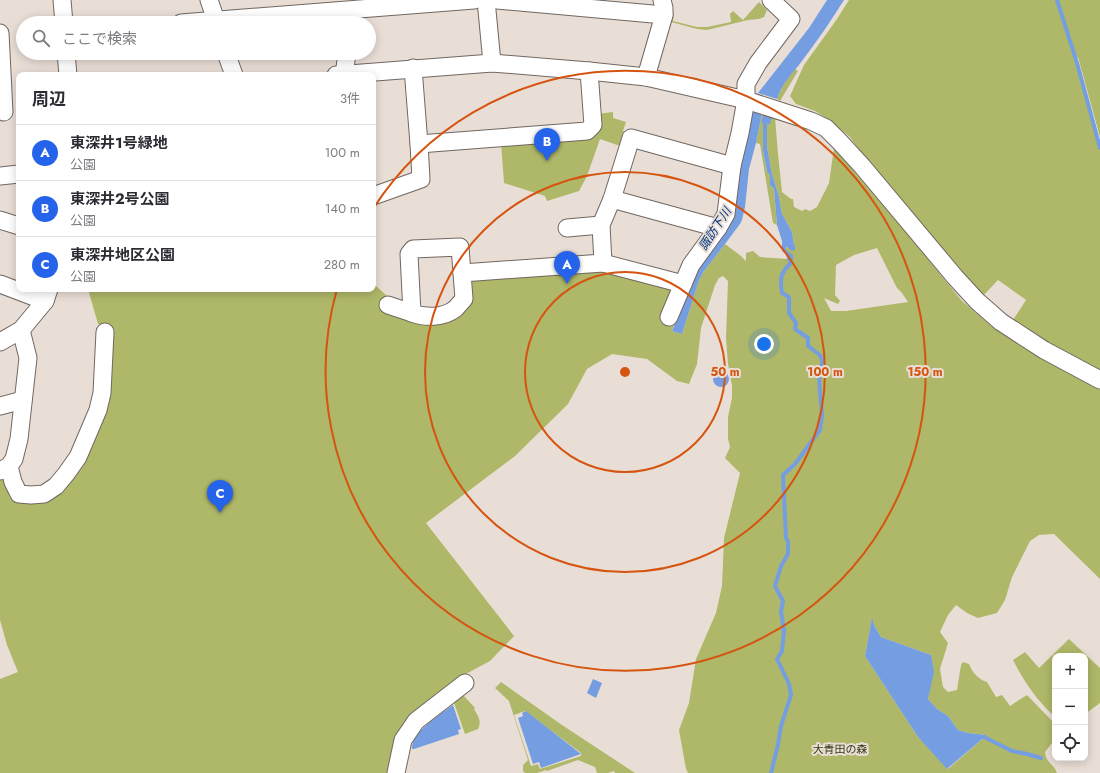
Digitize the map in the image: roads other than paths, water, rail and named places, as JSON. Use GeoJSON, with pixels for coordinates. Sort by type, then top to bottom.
{"type":"FeatureCollection","features":[{"type":"Feature","properties":{"kind":"street"},"geometry":{"type":"LineString","coordinates":[[62,0],[63,16]]}},
{"type":"Feature","properties":{"kind":"street"},"geometry":{"type":"LineString","coordinates":[[209,0],[214,16]]}},
{"type":"Feature","properties":{"kind":"street"},"geometry":{"type":"LineString","coordinates":[[284,16],[474,0]]}},
{"type":"Feature","properties":{"kind":"street"},"geometry":{"type":"LineString","coordinates":[[486,0],[492,63]]}},
{"type":"Feature","properties":{"kind":"street"},"geometry":{"type":"LineString","coordinates":[[497,0],[663,8],[646,76]]}},
{"type":"Feature","properties":{"kind":"street"},"geometry":{"type":"LineString","coordinates":[[669,317],[691,265],[718,228],[726,214],[732,166],[746,100],[746,84],[758,63],[791,19],[771,0]]}},
{"type":"Feature","properties":{"kind":"street"},"geometry":{"type":"LineString","coordinates":[[0,33],[8,111]]}},
{"type":"Feature","properties":{"kind":"street"},"geometry":{"type":"LineString","coordinates":[[67,60],[68,72]]}},
{"type":"Feature","properties":{"kind":"street"},"geometry":{"type":"LineString","coordinates":[[229,60],[233,72]]}},
{"type":"Feature","properties":{"kind":"street"},"geometry":{"type":"LineString","coordinates":[[343,72],[345,60]]}},
{"type":"Feature","properties":{"kind":"street"},"geometry":{"type":"LineString","coordinates":[[372,72],[492,63],[646,76],[746,100],[811,121],[826,128],[840,142],[977,301],[1001,322],[1044,350],[1100,380]]}},
{"type":"Feature","properties":{"kind":"street"},"geometry":{"type":"LineString","coordinates":[[376,195],[421,179],[413,68]]}},
{"type":"Feature","properties":{"kind":"street"},"geometry":{"type":"LineString","coordinates":[[419,144],[587,131],[593,125],[589,71]]}},
{"type":"Feature","properties":{"kind":"street"},"geometry":{"type":"LineString","coordinates":[[603,263],[601,226],[612,199],[631,138],[732,166]]}},
{"type":"Feature","properties":{"kind":"street"},"geometry":{"type":"LineString","coordinates":[[0,176],[16,174]]}},
{"type":"Feature","properties":{"kind":"street"},"geometry":{"type":"LineString","coordinates":[[612,199],[718,228]]}},
{"type":"Feature","properties":{"kind":"street"},"geometry":{"type":"LineString","coordinates":[[0,220],[16,225]]}},
{"type":"Feature","properties":{"kind":"street"},"geometry":{"type":"LineString","coordinates":[[567,228],[601,226]]}},
{"type":"Feature","properties":{"kind":"street"},"geometry":{"type":"LineString","coordinates":[[388,305],[412,313],[422,316],[440,316],[455,309],[464,299],[460,247],[413,249],[409,254],[412,313]]}},
{"type":"Feature","properties":{"kind":"street"},"geometry":{"type":"LineString","coordinates":[[462,273],[603,263],[683,284]]}},
{"type":"Feature","properties":{"kind":"street"},"geometry":{"type":"LineString","coordinates":[[0,284],[16,288]]}},
{"type":"Feature","properties":{"kind":"street"},"geometry":{"type":"LineString","coordinates":[[0,342],[20,330],[47,295],[34,292]]}},
{"type":"Feature","properties":{"kind":"street"},"geometry":{"type":"LineString","coordinates":[[20,330],[28,358],[19,440],[14,459],[4,468],[19,494],[31,495],[44,494],[56,486],[78,457],[98,410],[102,393],[105,332]]}},
{"type":"Feature","properties":{"kind":"street"},"geometry":{"type":"LineString","coordinates":[[0,406],[23,400]]}},
{"type":"Feature","properties":{"kind":"street"},"geometry":{"type":"LineString","coordinates":[[396,773],[403,740],[416,720],[465,683]]}},
{"type":"Feature","properties":{"kind":"water"},"geometry":{"type":"Polygon","coordinates":[[[827,0],[844,0],[785,83],[777,99],[758,93],[809,28],[827,0]]]}},
{"type":"Feature","properties":{"kind":"water"},"geometry":{"type":"Polygon","coordinates":[[[753,110],[762,113],[749,169],[745,207],[742,220],[699,280],[682,334],[672,331],[692,277],[734,214],[739,168],[749,134],[753,110]]]}},
{"type":"Feature","properties":{"kind":"water"},"geometry":{"type":"Polygon","coordinates":[[[764,113],[772,116],[770,124],[767,124],[767,147],[782,214],[792,232],[795,246],[795,250],[792,251],[787,247],[786,248],[786,250],[793,255],[793,260],[790,264],[786,254],[782,251],[782,241],[777,225],[774,189],[770,185],[770,176],[767,171],[763,151],[763,123],[761,122],[764,113]]]}},
{"type":"Feature","properties":{"kind":"water"},"geometry":{"type":"Polygon","coordinates":[[[721,371],[728,376],[729,379],[724,386],[721,387],[714,382],[713,379],[718,372],[721,371]]]}},
{"type":"Feature","properties":{"kind":"water"},"geometry":{"type":"Polygon","coordinates":[[[872,618],[881,637],[931,655],[934,672],[928,699],[937,709],[948,716],[958,730],[968,733],[987,735],[947,769],[918,737],[865,656],[872,618]]]}},
{"type":"Feature","properties":{"kind":"water"},"geometry":{"type":"Polygon","coordinates":[[[593,679],[602,683],[596,698],[587,693],[593,679]]]}},
{"type":"Feature","properties":{"kind":"water"},"geometry":{"type":"Polygon","coordinates":[[[453,705],[461,729],[458,730],[459,734],[412,749],[416,736],[421,730],[434,718],[453,705]]]}},
{"type":"Feature","properties":{"kind":"water"},"geometry":{"type":"Polygon","coordinates":[[[526,711],[581,754],[541,768],[539,762],[533,764],[518,718],[523,716],[522,713],[526,711]]]}},
{"type":"Feature","properties":{"kind":"waterway"},"geometry":{"type":"LineString","coordinates":[[1057,0],[1077,63],[1100,148]]}},
{"type":"Feature","properties":{"kind":"waterway"},"geometry":{"type":"LineString","coordinates":[[771,773],[781,726],[791,695],[789,684],[777,659],[782,651],[784,631],[781,611],[783,601],[775,586],[781,566],[788,554],[783,475],[795,464],[820,430],[822,415],[819,373],[822,360],[820,355],[808,346],[808,338],[795,329],[796,323],[789,313],[789,297],[782,293],[782,277],[784,270],[790,264],[790,259]]}},
{"type":"Feature","properties":{"kind":"waterway"},"geometry":{"type":"LineString","coordinates":[[984,737],[1012,751],[1041,758]]}},
{"type":"Feature","properties":{"kind":"place","name":"東深井２号公園"},"geometry":{"type":"Point","coordinates":[547,161]}},
{"type":"Feature","properties":{"kind":"place","name":"東深井1号緑地"},"geometry":{"type":"Point","coordinates":[567,284]}},
{"type":"Feature","properties":{"kind":"place","name":"東深井地区公園"},"geometry":{"type":"Point","coordinates":[220,513]}},
{"type":"Feature","properties":{"kind":"water label","name":"諏訪下川"},"geometry":{"type":"Point","coordinates":[715,229]}},
{"type":"Feature","properties":{"kind":"park label","name":"大青田の森"},"geometry":{"type":"Point","coordinates":[840,749]}}]}
